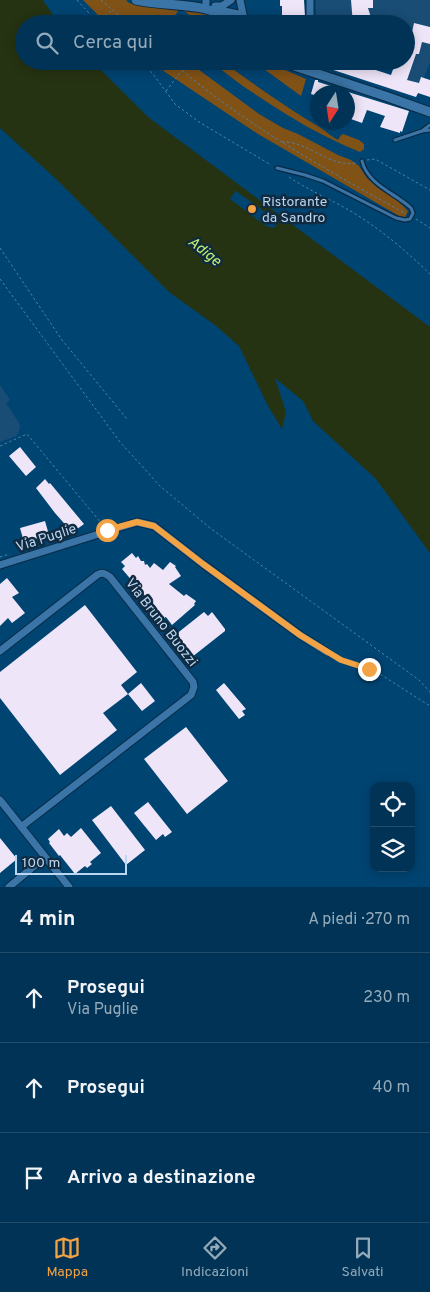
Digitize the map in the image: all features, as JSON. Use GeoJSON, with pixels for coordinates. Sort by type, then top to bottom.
{"type":"FeatureCollection","features":[{"type":"Feature","properties":{"kind":"street"},"geometry":{"type":"LineString","coordinates":[[136,0],[154,2],[189,1],[222,6],[231,0]]}},
{"type":"Feature","properties":{"kind":"street"},"geometry":{"type":"LineString","coordinates":[[209,3],[224,11],[243,15],[240,0]]}},
{"type":"Feature","properties":{"kind":"street"},"geometry":{"type":"LineString","coordinates":[[310,0],[310,15]]}},
{"type":"Feature","properties":{"kind":"street"},"geometry":{"type":"LineString","coordinates":[[224,11],[228,15]]}},
{"type":"Feature","properties":{"kind":"street"},"geometry":{"type":"LineString","coordinates":[[304,70],[430,112]]}},
{"type":"Feature","properties":{"kind":"street"},"geometry":{"type":"LineString","coordinates":[[388,97],[430,106]]}},
{"type":"Feature","properties":{"kind":"street","name":"Via Puglie"},"geometry":{"type":"LineString","coordinates":[[0,565],[137,522],[154,526],[293,630],[327,652]]}},
{"type":"Feature","properties":{"kind":"street","name":"Via Bruno Buozzi"},"geometry":{"type":"LineString","coordinates":[[0,651],[102,573],[110,577],[194,685],[191,695],[21,827]]}},
{"type":"Feature","properties":{"kind":"street"},"geometry":{"type":"LineString","coordinates":[[0,800],[69,887]]}},
{"type":"Feature","properties":{"kind":"street"},"geometry":{"type":"LineString","coordinates":[[8,887],[46,857]]}},
{"type":"Feature","properties":{"kind":"lane"},"geometry":{"type":"LineString","coordinates":[[422,131],[430,125]]}},
{"type":"Feature","properties":{"kind":"lane"},"geometry":{"type":"LineString","coordinates":[[395,140],[430,130]]}},
{"type":"Feature","properties":{"kind":"lane"},"geometry":{"type":"LineString","coordinates":[[277,168],[305,174],[396,218],[405,220],[410,218],[413,213],[412,208],[374,180],[365,170],[362,161]]}},
{"type":"Feature","properties":{"kind":"path"},"geometry":{"type":"LineString","coordinates":[[77,0],[91,15]]}},
{"type":"Feature","properties":{"kind":"path"},"geometry":{"type":"LineString","coordinates":[[101,0],[118,15]]}},
{"type":"Feature","properties":{"kind":"path"},"geometry":{"type":"LineString","coordinates":[[107,15],[112,10]]}},
{"type":"Feature","properties":{"kind":"path"},"geometry":{"type":"LineString","coordinates":[[149,70],[153,74]]}},
{"type":"Feature","properties":{"kind":"path"},"geometry":{"type":"LineString","coordinates":[[166,92],[182,70],[281,142],[408,215]]}},
{"type":"Feature","properties":{"kind":"path"},"geometry":{"type":"LineString","coordinates":[[415,219],[430,228]]}},
{"type":"Feature","properties":{"kind":"path"},"geometry":{"type":"LineString","coordinates":[[0,248],[62,340],[127,419]]}},
{"type":"Feature","properties":{"kind":"path"},"geometry":{"type":"LineString","coordinates":[[0,279],[120,442],[160,486],[210,528],[419,680],[430,692]]}},
{"type":"Feature","properties":{"kind":"path"},"geometry":{"type":"LineString","coordinates":[[0,446],[27,434],[107,530]]}},
{"type":"Feature","properties":{"kind":"path"},"geometry":{"type":"LineString","coordinates":[[327,652],[341,660],[380,674],[430,706]]}},
{"type":"Feature","properties":{"kind":"shaded area"},"geometry":{"type":"Polygon","coordinates":[[[83,0],[126,0],[129,3],[146,6],[176,4],[206,8],[216,15],[190,15],[180,8],[175,15],[98,15],[83,0]]]}},
{"type":"Feature","properties":{"kind":"shaded area"},"geometry":{"type":"Polygon","coordinates":[[[316,0],[430,0],[430,62],[416,97],[387,88],[393,70],[415,70],[415,15],[316,15],[316,0]]]}},
{"type":"Feature","properties":{"kind":"shaded area"},"geometry":{"type":"Polygon","coordinates":[[[163,70],[199,70],[259,114],[283,128],[351,160],[359,166],[367,178],[378,188],[397,200],[408,211],[405,217],[399,216],[258,134],[163,70]]]}},
{"type":"Feature","properties":{"kind":"shaded area"},"geometry":{"type":"Polygon","coordinates":[[[222,70],[235,70],[310,121],[310,128],[273,106],[222,70]]]}},
{"type":"Feature","properties":{"kind":"shaded area"},"geometry":{"type":"Polygon","coordinates":[[[265,70],[285,70],[306,79],[301,96],[265,70]]]}},
{"type":"Feature","properties":{"kind":"shaded area"},"geometry":{"type":"Polygon","coordinates":[[[314,130],[323,130],[338,140],[343,134],[359,140],[364,144],[364,149],[360,152],[314,130]]]}},
{"type":"Feature","properties":{"kind":"shaded area"},"geometry":{"type":"Polygon","coordinates":[[[0,385],[10,400],[6,403],[20,427],[16,436],[0,442],[0,385]]]}},
{"type":"Feature","properties":{"kind":"water","name":"Adige"},"geometry":{"type":"Polygon","coordinates":[[[0,0],[43,0],[53,15],[15,15],[15,70],[101,70],[148,117],[430,327],[430,553],[376,479],[313,421],[303,401],[275,378],[286,412],[282,429],[268,406],[239,346],[215,325],[169,292],[55,178],[0,128],[0,0]]]}},
{"type":"Feature","properties":{"kind":"pier","name":"Ristorante da Sandro"},"geometry":{"type":"Polygon","coordinates":[[[236,191],[272,217],[277,224],[274,228],[266,226],[230,199],[236,191]]]}},
{"type":"Feature","properties":{"kind":"building"},"geometry":{"type":"Polygon","coordinates":[[[280,0],[304,0],[305,15],[282,15],[282,6],[280,6],[280,0]]]}},
{"type":"Feature","properties":{"kind":"building"},"geometry":{"type":"Polygon","coordinates":[[[351,0],[373,0],[373,8],[368,8],[370,15],[352,15],[351,0]]]}},
{"type":"Feature","properties":{"kind":"building"},"geometry":{"type":"Polygon","coordinates":[[[415,23],[430,27],[430,44],[422,42],[419,54],[416,54],[415,57],[415,23]]]}},
{"type":"Feature","properties":{"kind":"building"},"geometry":{"type":"Polygon","coordinates":[[[333,70],[376,70],[391,75],[393,70],[410,70],[407,80],[419,83],[421,77],[430,80],[430,97],[418,93],[416,97],[333,70]]]}},
{"type":"Feature","properties":{"kind":"building"},"geometry":{"type":"Polygon","coordinates":[[[315,80],[318,80],[318,82],[328,85],[314,85],[315,80]]]}},
{"type":"Feature","properties":{"kind":"building"},"geometry":{"type":"Polygon","coordinates":[[[355,94],[409,111],[400,133],[380,127],[385,116],[367,110],[362,123],[355,120],[355,94]]]}},
{"type":"Feature","properties":{"kind":"building"},"geometry":{"type":"Polygon","coordinates":[[[20,447],[36,467],[26,476],[9,456],[20,447]]]}},
{"type":"Feature","properties":{"kind":"building"},"geometry":{"type":"Polygon","coordinates":[[[45,479],[84,524],[73,532],[55,513],[36,488],[45,479]]]}},
{"type":"Feature","properties":{"kind":"building"},"geometry":{"type":"Polygon","coordinates":[[[45,521],[49,535],[24,542],[20,528],[45,521]]]}},
{"type":"Feature","properties":{"kind":"building"},"geometry":{"type":"Polygon","coordinates":[[[132,553],[136,558],[138,556],[141,561],[144,561],[145,565],[147,564],[150,568],[154,563],[163,570],[170,562],[176,566],[181,576],[169,584],[184,596],[186,594],[196,601],[195,605],[172,625],[166,617],[162,619],[152,604],[122,569],[125,566],[121,562],[132,553]]]}},
{"type":"Feature","properties":{"kind":"building"},"geometry":{"type":"Polygon","coordinates":[[[7,578],[19,593],[12,597],[25,613],[12,623],[8,618],[0,626],[0,584],[7,578]]]}},
{"type":"Feature","properties":{"kind":"building"},"geometry":{"type":"Polygon","coordinates":[[[85,605],[137,672],[121,685],[128,694],[103,713],[117,730],[60,775],[0,698],[0,672],[85,605]]]}},
{"type":"Feature","properties":{"kind":"building"},"geometry":{"type":"Polygon","coordinates":[[[204,612],[208,616],[212,612],[225,631],[192,657],[175,635],[204,612]]]}},
{"type":"Feature","properties":{"kind":"building"},"geometry":{"type":"Polygon","coordinates":[[[141,683],[155,701],[142,711],[128,694],[141,683]]]}},
{"type":"Feature","properties":{"kind":"building"},"geometry":{"type":"Polygon","coordinates":[[[224,683],[246,709],[242,711],[245,715],[239,719],[216,690],[224,683]]]}},
{"type":"Feature","properties":{"kind":"building"},"geometry":{"type":"Polygon","coordinates":[[[186,727],[228,781],[187,814],[144,759],[186,727]]]}},
{"type":"Feature","properties":{"kind":"building"},"geometry":{"type":"Polygon","coordinates":[[[148,802],[172,832],[165,837],[163,834],[156,840],[134,813],[148,802]]]}},
{"type":"Feature","properties":{"kind":"building"},"geometry":{"type":"Polygon","coordinates":[[[111,806],[145,850],[126,865],[92,820],[111,806]]]}},
{"type":"Feature","properties":{"kind":"building"},"geometry":{"type":"Polygon","coordinates":[[[81,828],[101,853],[90,862],[92,864],[87,868],[85,866],[75,874],[59,856],[48,839],[59,829],[64,836],[67,833],[71,837],[81,828]]]}},
{"type":"Feature","properties":{"kind":"building"},"geometry":{"type":"Polygon","coordinates":[[[0,838],[17,859],[0,873],[0,838]]]}},
{"type":"Feature","properties":{"kind":"place","name":"Ristorante da Sandro"},"geometry":{"type":"Point","coordinates":[252,209]}},
{"type":"Feature","properties":{"kind":"route"},"geometry":{"type":"LineString","coordinates":[[107,530],[137,522],[154,526],[300,635],[341,660],[369,669]]}}]}
